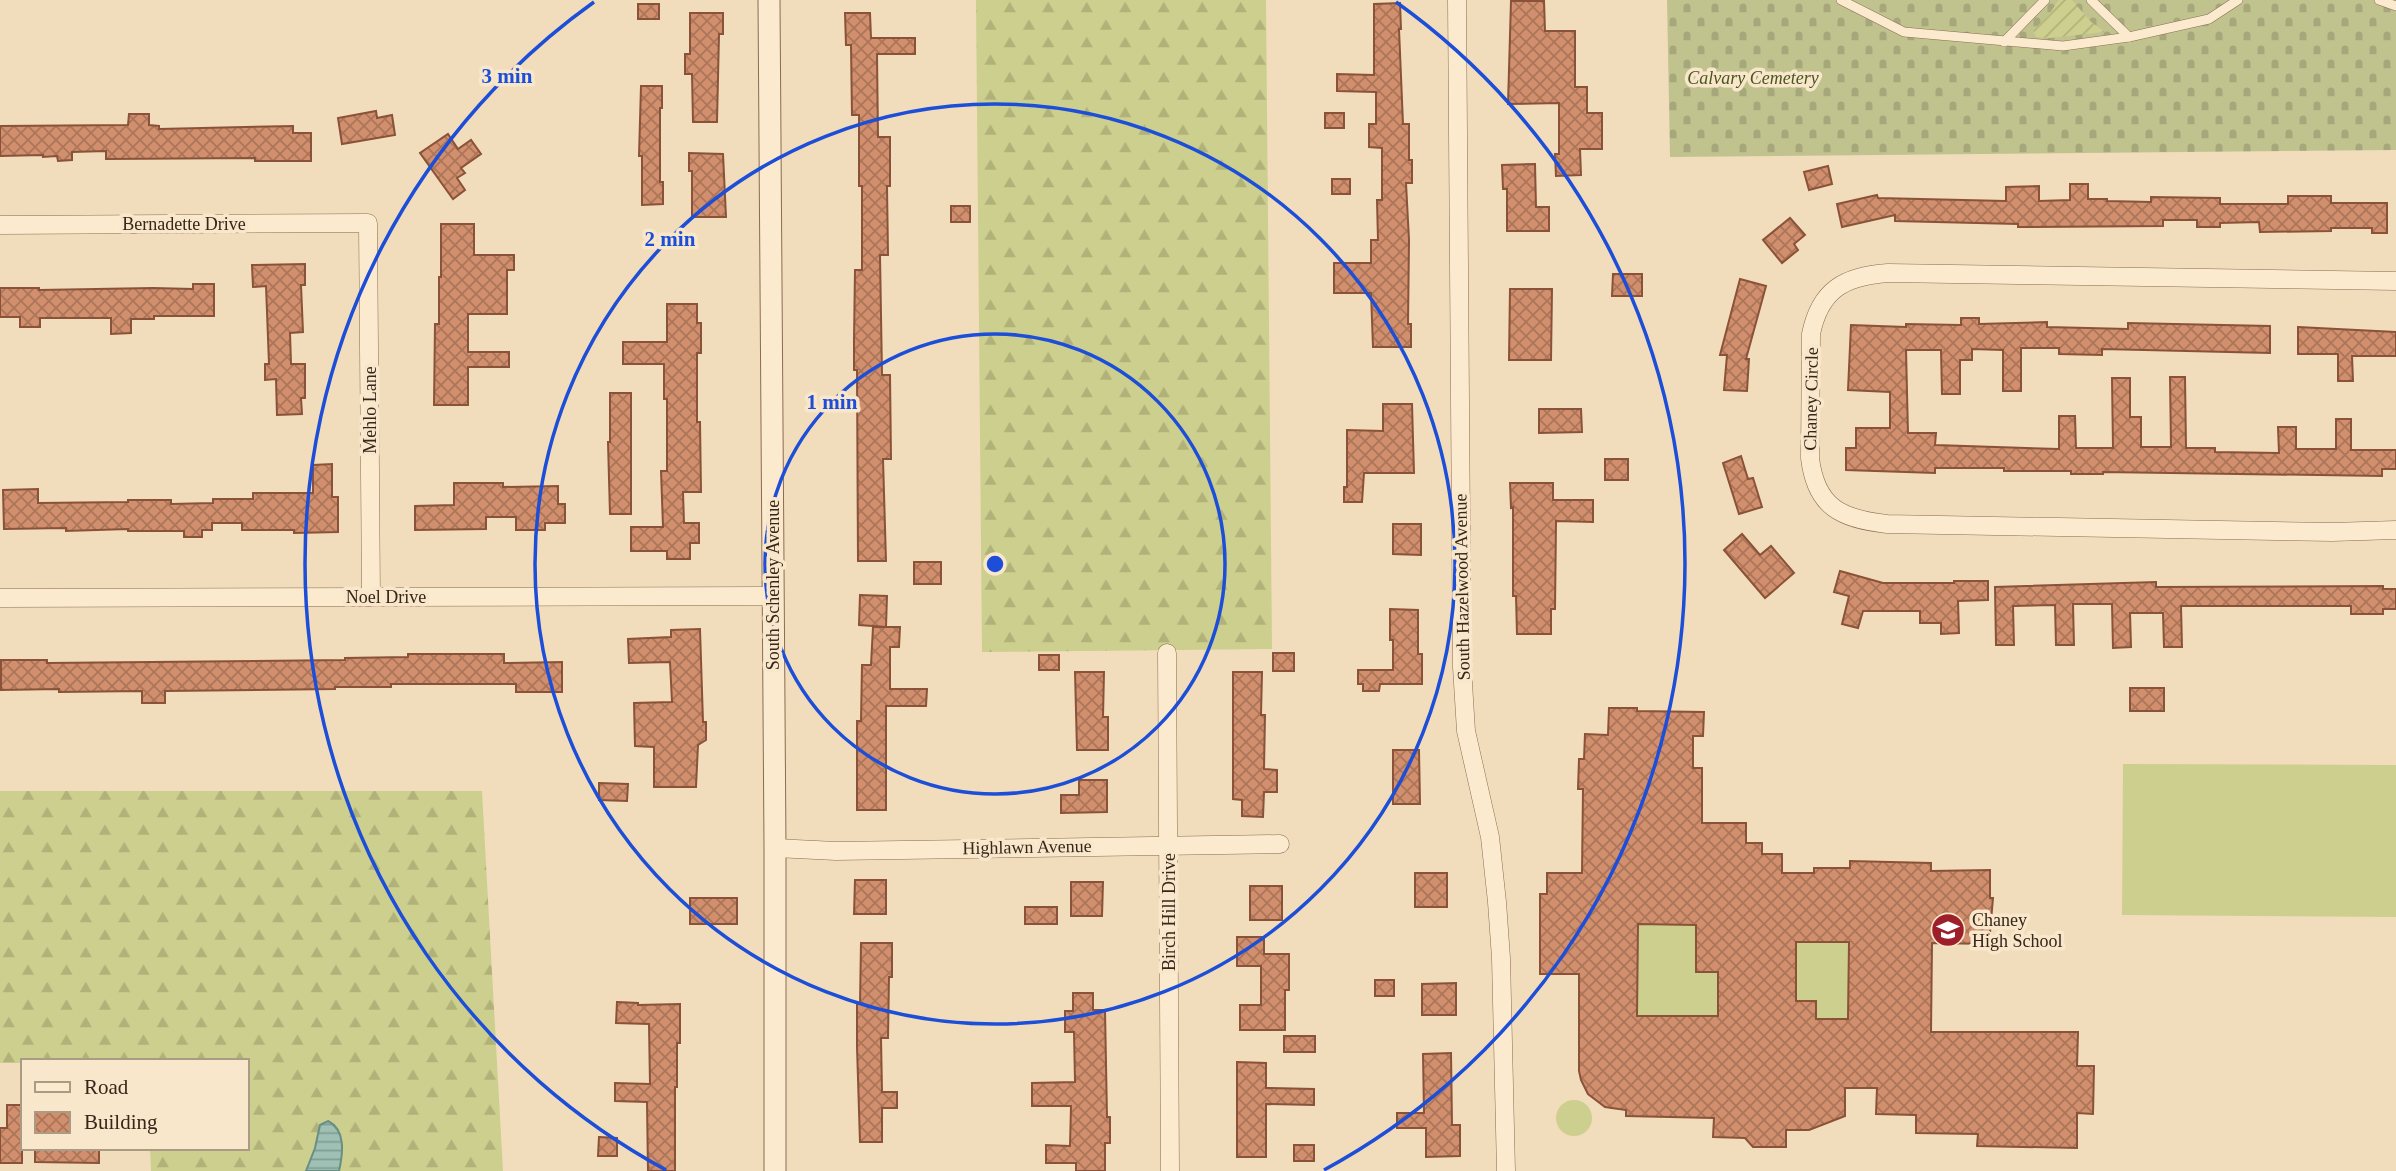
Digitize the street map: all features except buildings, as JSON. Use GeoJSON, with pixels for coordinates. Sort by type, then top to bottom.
{"type":"FeatureCollection","features":[{"type":"Feature","properties":{"kind":"street","name":"South Schenley Avenue"},"geometry":{"type":"LineString","coordinates":[[769,0],[775,1171]]}},
{"type":"Feature","properties":{"kind":"street","name":"South Hazelwood Avenue"},"geometry":{"type":"LineString","coordinates":[[1457,0],[1462,667],[1466,731],[1490,837],[1497,902],[1501,958],[1506,1171]]}},
{"type":"Feature","properties":{"kind":"street","name":"Bernadette Drive"},"geometry":{"type":"LineString","coordinates":[[0,225],[368,223]]}},
{"type":"Feature","properties":{"kind":"street","name":"Mehlo Lane"},"geometry":{"type":"LineString","coordinates":[[368,223],[371,597]]}},
{"type":"Feature","properties":{"kind":"street","name":"Chaney Circle"},"geometry":{"type":"LineString","coordinates":[[2396,281],[1888,272],[1856,277],[1833,289],[1819,307],[1815,318],[1811,334],[1810,458],[1812,474],[1827,502],[1855,520],[1887,524],[2332,532],[2396,530]]}},
{"type":"Feature","properties":{"kind":"street","name":"Noel Drive"},"geometry":{"type":"LineString","coordinates":[[0,598],[772,596]]}},
{"type":"Feature","properties":{"kind":"street","name":"Birch Hill Drive"},"geometry":{"type":"LineString","coordinates":[[1167,653],[1170,1171]]}},
{"type":"Feature","properties":{"kind":"street","name":"Highlawn Avenue"},"geometry":{"type":"LineString","coordinates":[[775,849],[836,851],[1280,844]]}},
{"type":"Feature","properties":{"kind":"lane"},"geometry":{"type":"LineString","coordinates":[[1841,0],[1904,32],[2063,46],[2129,37],[2209,19],[2238,0]]}},
{"type":"Feature","properties":{"kind":"lane"},"geometry":{"type":"LineString","coordinates":[[2004,42],[2045,0]]}},
{"type":"Feature","properties":{"kind":"lane"},"geometry":{"type":"LineString","coordinates":[[2091,0],[2129,37]]}},
{"type":"Feature","properties":{"kind":"lane"},"geometry":{"type":"LineString","coordinates":[[2379,0],[2396,6]]}},
{"type":"Feature","properties":{"kind":"green space"},"geometry":{"type":"Polygon","coordinates":[[[976,0],[1266,0],[1272,649],[982,652],[976,0]]]}},
{"type":"Feature","properties":{"kind":"green space","name":"Calvary Cemetery"},"geometry":{"type":"Polygon","coordinates":[[[1667,0],[2396,0],[2396,150],[1670,157],[1667,0]]]}},
{"type":"Feature","properties":{"kind":"green space"},"geometry":{"type":"Polygon","coordinates":[[[2059,0],[2072,0],[2090,21],[2105,32],[2036,37],[2033,30],[2059,0]]]}},
{"type":"Feature","properties":{"kind":"green space"},"geometry":{"type":"Polygon","coordinates":[[[2123,764],[2396,765],[2396,917],[2122,915],[2123,764]]]}},
{"type":"Feature","properties":{"kind":"green space"},"geometry":{"type":"Polygon","coordinates":[[[0,791],[482,791],[503,1171],[339,1171],[342,1160],[320,1125],[306,1171],[151,1171],[150,1150],[248,1150],[248,1059],[21,1059],[21,1063],[0,1063],[0,791]]]}},
{"type":"Feature","properties":{"kind":"green space"},"geometry":{"type":"Polygon","coordinates":[[[1638,924],[1696,925],[1697,972],[1718,972],[1718,1016],[1637,1016],[1638,924]]]}},
{"type":"Feature","properties":{"kind":"green space"},"geometry":{"type":"Polygon","coordinates":[[[1796,939],[1811,942],[1849,942],[1848,1023],[1839,1019],[1816,1019],[1816,1001],[1796,1001],[1796,939]]]}},
{"type":"Feature","properties":{"kind":"green space"},"geometry":{"type":"Polygon","coordinates":[[[1574,1100],[1587,1105],[1592,1118],[1587,1131],[1574,1136],[1561,1131],[1556,1118],[1561,1105],[1574,1100]]]}},
{"type":"Feature","properties":{"kind":"water"},"geometry":{"type":"Polygon","coordinates":[[[328,1121],[338,1130],[342,1143],[339,1171],[306,1171],[320,1125],[328,1121]]]}},
{"type":"Feature","properties":{"kind":"place","name":"Chaney High School"},"geometry":{"type":"Point","coordinates":[1948,930]}}]}
